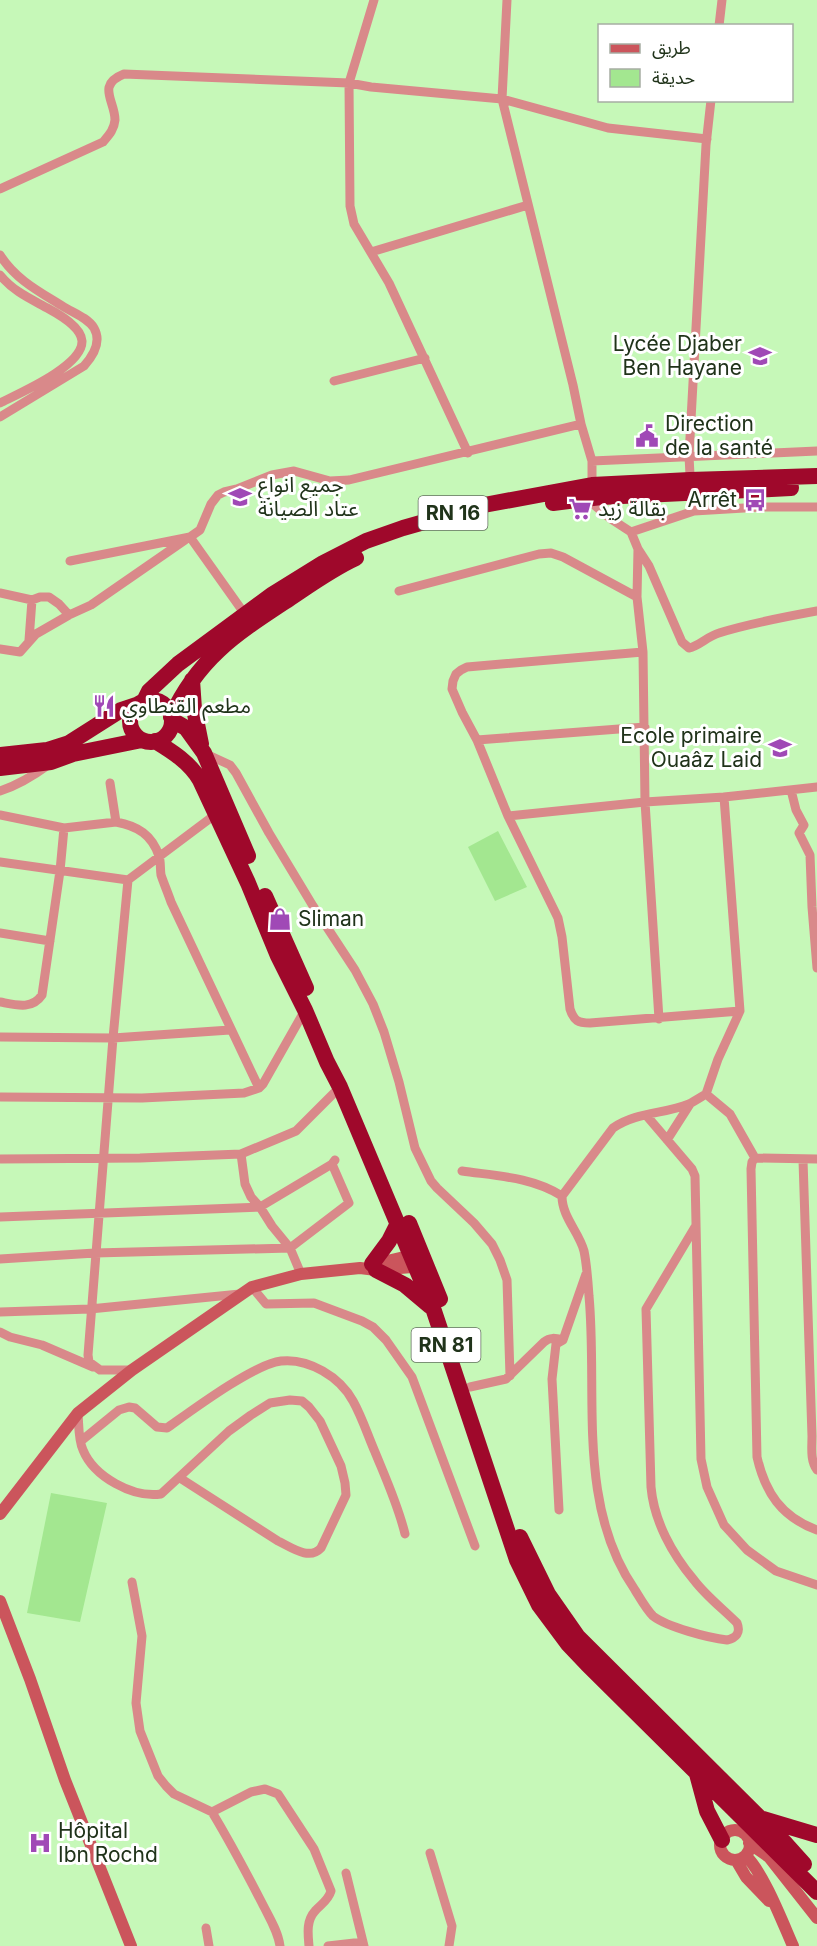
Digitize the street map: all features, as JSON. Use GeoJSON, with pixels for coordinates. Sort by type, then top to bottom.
{"type":"FeatureCollection","features":[{"type":"Feature","properties":{"kind":"highway","name":"RN 16"},"geometry":{"type":"LineString","coordinates":[[54,754],[121,710],[142,703],[149,691],[178,664],[244,614],[323,563],[366,542],[422,522],[473,508],[589,492],[691,487],[817,476]]}},
{"type":"Feature","properties":{"kind":"highway","name":"RN 16"},"geometry":{"type":"LineString","coordinates":[[691,487],[817,487]]}},
{"type":"Feature","properties":{"kind":"highway","name":"RN 16"},"geometry":{"type":"LineString","coordinates":[[172,718],[179,700],[192,680],[220,647],[318,579],[351,560],[425,531],[589,492]]}},
{"type":"Feature","properties":{"kind":"highway"},"geometry":{"type":"LineString","coordinates":[[192,680],[194,709],[204,753]]}},
{"type":"Feature","properties":{"kind":"highway"},"geometry":{"type":"LineString","coordinates":[[151,700],[162,703],[172,718],[167,734],[149,741],[133,731],[131,725],[132,713],[142,703],[151,700]]}},
{"type":"Feature","properties":{"kind":"highway","name":"RN 81"},"geometry":{"type":"LineString","coordinates":[[172,718],[186,728],[204,753],[419,1261],[470,1387],[515,1525],[536,1572],[578,1637],[817,1877]]}},
{"type":"Feature","properties":{"kind":"highway","name":"RN 16"},"geometry":{"type":"LineString","coordinates":[[0,768],[54,754],[83,752],[149,741]]}},
{"type":"Feature","properties":{"kind":"highway","name":"RN 81"},"geometry":{"type":"LineString","coordinates":[[149,741],[180,757],[194,770],[340,1087],[398,1223],[419,1261],[517,1560],[539,1605],[580,1657],[817,1892]]}},
{"type":"Feature","properties":{"kind":"highway","name":"RN 16"},"geometry":{"type":"LineString","coordinates":[[0,755],[47,750],[54,754]]}},
{"type":"Feature","properties":{"kind":"highway"},"geometry":{"type":"LineString","coordinates":[[398,1223],[389,1241],[369,1267],[405,1286],[433,1308]]}},
{"type":"Feature","properties":{"kind":"highway"},"geometry":{"type":"LineString","coordinates":[[696,1770],[707,1811],[722,1840]]}},
{"type":"Feature","properties":{"kind":"highway"},"geometry":{"type":"LineString","coordinates":[[761,1819],[817,1835]]}},
{"type":"Feature","properties":{"kind":"highway"},"geometry":{"type":"LineString","coordinates":[[745,1850],[759,1843],[769,1842]]}},
{"type":"Feature","properties":{"kind":"street"},"geometry":{"type":"LineString","coordinates":[[374,0],[349,83],[350,206],[354,224],[389,283],[468,453]]}},
{"type":"Feature","properties":{"kind":"street"},"geometry":{"type":"LineString","coordinates":[[507,0],[502,99],[592,461],[589,492],[611,519],[631,532],[638,549],[650,566],[682,642],[689,648],[714,635],[730,630],[817,611]]}},
{"type":"Feature","properties":{"kind":"street"},"geometry":{"type":"LineString","coordinates":[[719,24],[722,0]]}},
{"type":"Feature","properties":{"kind":"street"},"geometry":{"type":"LineString","coordinates":[[0,189],[103,142],[112,133],[115,119],[109,100],[109,86],[115,77],[124,74],[349,83],[502,99],[608,128],[707,139]]}},
{"type":"Feature","properties":{"kind":"street"},"geometry":{"type":"LineString","coordinates":[[694,511],[689,456],[711,102]]}},
{"type":"Feature","properties":{"kind":"street"},"geometry":{"type":"LineString","coordinates":[[371,252],[528,205]]}},
{"type":"Feature","properties":{"kind":"street"},"geometry":{"type":"LineString","coordinates":[[0,255],[18,277],[86,319],[95,330],[97,345],[84,366],[0,417]]}},
{"type":"Feature","properties":{"kind":"street"},"geometry":{"type":"LineString","coordinates":[[0,275],[9,286],[73,325],[82,340],[78,354],[61,369],[0,403]]}},
{"type":"Feature","properties":{"kind":"street"},"geometry":{"type":"LineString","coordinates":[[334,381],[425,358]]}},
{"type":"Feature","properties":{"kind":"street"},"geometry":{"type":"LineString","coordinates":[[29,640],[69,615],[91,605],[200,530],[211,504],[218,495],[272,475],[294,471],[330,481],[349,480],[581,424]]}},
{"type":"Feature","properties":{"kind":"street"},"geometry":{"type":"LineString","coordinates":[[592,461],[817,452]]}},
{"type":"Feature","properties":{"kind":"street"},"geometry":{"type":"LineString","coordinates":[[631,532],[694,511],[761,507],[817,507]]}},
{"type":"Feature","properties":{"kind":"street"},"geometry":{"type":"LineString","coordinates":[[70,561],[189,538]]}},
{"type":"Feature","properties":{"kind":"street"},"geometry":{"type":"LineString","coordinates":[[189,538],[244,614]]}},
{"type":"Feature","properties":{"kind":"street"},"geometry":{"type":"LineString","coordinates":[[638,549],[637,597],[643,652],[645,802],[659,1019]]}},
{"type":"Feature","properties":{"kind":"street"},"geometry":{"type":"LineString","coordinates":[[399,591],[539,554],[551,553],[563,557],[637,597]]}},
{"type":"Feature","properties":{"kind":"street"},"geometry":{"type":"LineString","coordinates":[[0,592],[32,600],[49,597],[59,603],[69,615]]}},
{"type":"Feature","properties":{"kind":"street"},"geometry":{"type":"LineString","coordinates":[[0,649],[20,652],[24,649],[29,640],[32,600]]}},
{"type":"Feature","properties":{"kind":"street"},"geometry":{"type":"LineString","coordinates":[[643,652],[468,667],[461,670],[453,681],[453,689],[508,816],[558,918],[570,1009],[575,1020],[590,1023],[740,1011]]}},
{"type":"Feature","properties":{"kind":"street"},"geometry":{"type":"LineString","coordinates":[[477,740],[645,727]]}},
{"type":"Feature","properties":{"kind":"street"},"geometry":{"type":"LineString","coordinates":[[204,753],[230,765],[236,773],[269,833],[355,970],[373,1004],[384,1032],[415,1148],[425,1169],[437,1188],[474,1223],[492,1244],[500,1260],[507,1280],[510,1376]]}},
{"type":"Feature","properties":{"kind":"street"},"geometry":{"type":"LineString","coordinates":[[0,791],[31,777],[54,754]]}},
{"type":"Feature","properties":{"kind":"street"},"geometry":{"type":"LineString","coordinates":[[110,783],[117,822]]}},
{"type":"Feature","properties":{"kind":"street"},"geometry":{"type":"LineString","coordinates":[[508,816],[817,787]]}},
{"type":"Feature","properties":{"kind":"street"},"geometry":{"type":"LineString","coordinates":[[791,790],[796,810],[804,825],[799,833],[810,855],[817,968]]}},
{"type":"Feature","properties":{"kind":"street"},"geometry":{"type":"LineString","coordinates":[[695,1227],[646,1309],[651,1487],[654,1509],[663,1533],[694,1581],[737,1623],[739,1632],[733,1639],[722,1640],[675,1627],[653,1616],[624,1574],[609,1543],[600,1508],[594,1451],[592,1323],[584,1249],[564,1209],[562,1196],[613,1128],[624,1120],[690,1104],[706,1094],[718,1059],[740,1011],[724,797]]}},
{"type":"Feature","properties":{"kind":"street"},"geometry":{"type":"LineString","coordinates":[[0,862],[128,880],[216,814]]}},
{"type":"Feature","properties":{"kind":"street"},"geometry":{"type":"LineString","coordinates":[[0,815],[64,828],[117,822],[141,829],[148,835],[159,856],[161,875],[171,902],[259,1088]]}},
{"type":"Feature","properties":{"kind":"street"},"geometry":{"type":"LineString","coordinates":[[0,1002],[21,1006],[33,1004],[38,1001],[44,986],[64,828]]}},
{"type":"Feature","properties":{"kind":"street"},"geometry":{"type":"LineString","coordinates":[[100,1371],[89,1362],[90,1309],[128,880]]}},
{"type":"Feature","properties":{"kind":"street"},"geometry":{"type":"LineString","coordinates":[[0,933],[50,941]]}},
{"type":"Feature","properties":{"kind":"street"},"geometry":{"type":"LineString","coordinates":[[0,1097],[108,1098],[244,1094],[259,1088],[305,1010]]}},
{"type":"Feature","properties":{"kind":"street"},"geometry":{"type":"LineString","coordinates":[[0,1037],[113,1038],[230,1030]]}},
{"type":"Feature","properties":{"kind":"street"},"geometry":{"type":"LineString","coordinates":[[0,1159],[241,1155],[296,1131],[340,1087]]}},
{"type":"Feature","properties":{"kind":"street"},"geometry":{"type":"LineString","coordinates":[[706,1094],[730,1114],[755,1158]]}},
{"type":"Feature","properties":{"kind":"street"},"geometry":{"type":"LineString","coordinates":[[667,1140],[690,1104]]}},
{"type":"Feature","properties":{"kind":"street"},"geometry":{"type":"LineString","coordinates":[[646,1116],[692,1169],[695,1176],[701,1460],[707,1487],[724,1525],[747,1550],[776,1571],[817,1585]]}},
{"type":"Feature","properties":{"kind":"street"},"geometry":{"type":"LineString","coordinates":[[241,1155],[245,1184],[251,1197],[291,1248],[301,1274]]}},
{"type":"Feature","properties":{"kind":"street"},"geometry":{"type":"LineString","coordinates":[[755,1158],[817,1159]]}},
{"type":"Feature","properties":{"kind":"street"},"geometry":{"type":"LineString","coordinates":[[755,1158],[751,1169],[757,1457],[761,1475],[770,1494],[786,1513],[817,1530]]}},
{"type":"Feature","properties":{"kind":"street"},"geometry":{"type":"LineString","coordinates":[[804,1160],[811,1453],[817,1470]]}},
{"type":"Feature","properties":{"kind":"street"},"geometry":{"type":"LineString","coordinates":[[0,1216],[260,1207],[333,1162],[349,1203],[291,1248],[95,1253],[0,1259]]}},
{"type":"Feature","properties":{"kind":"street"},"geometry":{"type":"LineString","coordinates":[[462,1171],[530,1181],[545,1186],[562,1196]]}},
{"type":"Feature","properties":{"kind":"street"},"geometry":{"type":"LineString","coordinates":[[0,1514],[78,1413],[132,1370],[240,1294],[252,1287],[301,1274],[419,1261]]}},
{"type":"Feature","properties":{"kind":"street"},"geometry":{"type":"LineString","coordinates":[[559,1510],[552,1378],[556,1344],[563,1340],[587,1272]]}},
{"type":"Feature","properties":{"kind":"street"},"geometry":{"type":"LineString","coordinates":[[252,1287],[266,1304],[314,1304],[362,1321],[373,1327],[386,1340],[412,1377],[475,1546]]}},
{"type":"Feature","properties":{"kind":"street"},"geometry":{"type":"LineString","coordinates":[[0,1312],[90,1309],[240,1294]]}},
{"type":"Feature","properties":{"kind":"street"},"geometry":{"type":"LineString","coordinates":[[0,1332],[42,1346],[100,1371],[132,1370]]}},
{"type":"Feature","properties":{"kind":"street"},"geometry":{"type":"LineString","coordinates":[[470,1387],[502,1381],[548,1339],[563,1340]]}},
{"type":"Feature","properties":{"kind":"street"},"geometry":{"type":"LineString","coordinates":[[81,1441],[120,1410],[135,1408],[157,1426],[167,1428],[259,1368],[281,1361],[306,1363],[325,1372],[340,1384],[352,1400],[398,1507],[405,1534]]}},
{"type":"Feature","properties":{"kind":"street"},"geometry":{"type":"LineString","coordinates":[[78,1413],[82,1450],[95,1470],[109,1481],[125,1487],[145,1494],[161,1494],[229,1431],[251,1415],[270,1403],[302,1401],[320,1421],[341,1467],[346,1495],[321,1548],[311,1554],[293,1549],[278,1541],[180,1478]]}},
{"type":"Feature","properties":{"kind":"street"},"geometry":{"type":"LineString","coordinates":[[132,1582],[142,1636],[135,1703],[140,1731],[158,1776],[174,1794],[212,1812],[241,1861],[275,1929],[280,1946]]}},
{"type":"Feature","properties":{"kind":"street"},"geometry":{"type":"LineString","coordinates":[[0,1601],[30,1679],[64,1780],[131,1946]]}},
{"type":"Feature","properties":{"kind":"street"},"geometry":{"type":"LineString","coordinates":[[212,1812],[251,1792],[265,1789],[278,1794],[314,1849],[331,1891],[309,1921],[309,1946]]}},
{"type":"Feature","properties":{"kind":"street"},"geometry":{"type":"LineString","coordinates":[[745,1850],[731,1860],[721,1850],[722,1840],[728,1833],[738,1831],[746,1836],[747,1877],[776,1909]]}},
{"type":"Feature","properties":{"kind":"street"},"geometry":{"type":"LineString","coordinates":[[745,1850],[779,1868],[817,1918]]}},
{"type":"Feature","properties":{"kind":"street"},"geometry":{"type":"LineString","coordinates":[[745,1850],[756,1867],[793,1946]]}},
{"type":"Feature","properties":{"kind":"street"},"geometry":{"type":"LineString","coordinates":[[430,1853],[452,1926],[449,1946]]}},
{"type":"Feature","properties":{"kind":"street"},"geometry":{"type":"LineString","coordinates":[[328,1946],[363,1944],[346,1873]]}},
{"type":"Feature","properties":{"kind":"street"},"geometry":{"type":"LineString","coordinates":[[770,1896],[777,1882],[788,1880]]}},
{"type":"Feature","properties":{"kind":"street"},"geometry":{"type":"LineString","coordinates":[[206,1928],[209,1946]]}},
{"type":"Feature","properties":{"kind":"green space"},"geometry":{"type":"Polygon","coordinates":[[[498,831],[527,887],[495,901],[468,847],[498,831]]]}},
{"type":"Feature","properties":{"kind":"green space"},"geometry":{"type":"Polygon","coordinates":[[[51,1493],[107,1503],[80,1622],[27,1613],[51,1493]]]}},
{"type":"Feature","properties":{"kind":"place","name":"Lycée Djaber Ben Hayane"},"geometry":{"type":"Point","coordinates":[760,356]}},
{"type":"Feature","properties":{"kind":"place","name":"Direction de la santé"},"geometry":{"type":"Point","coordinates":[647,436]}},
{"type":"Feature","properties":{"kind":"place","name":"جميع انواع عتاد الصيانة"},"geometry":{"type":"Point","coordinates":[240,497]}},
{"type":"Feature","properties":{"kind":"place","name":"Arrêt"},"geometry":{"type":"Point","coordinates":[755,500]}},
{"type":"Feature","properties":{"kind":"place","name":"بقالة زيد"},"geometry":{"type":"Point","coordinates":[580,509]}},
{"type":"Feature","properties":{"kind":"place","name":"مطعم القنطاوي"},"geometry":{"type":"Point","coordinates":[104,706]}},
{"type":"Feature","properties":{"kind":"place","name":"Ecole primaire Ouaâz Laid"},"geometry":{"type":"Point","coordinates":[780,748]}},
{"type":"Feature","properties":{"kind":"place","name":"Sliman"},"geometry":{"type":"Point","coordinates":[280,919]}},
{"type":"Feature","properties":{"kind":"place","name":"Hôpital Ibn Rochd"},"geometry":{"type":"Point","coordinates":[40,1843]}}]}
